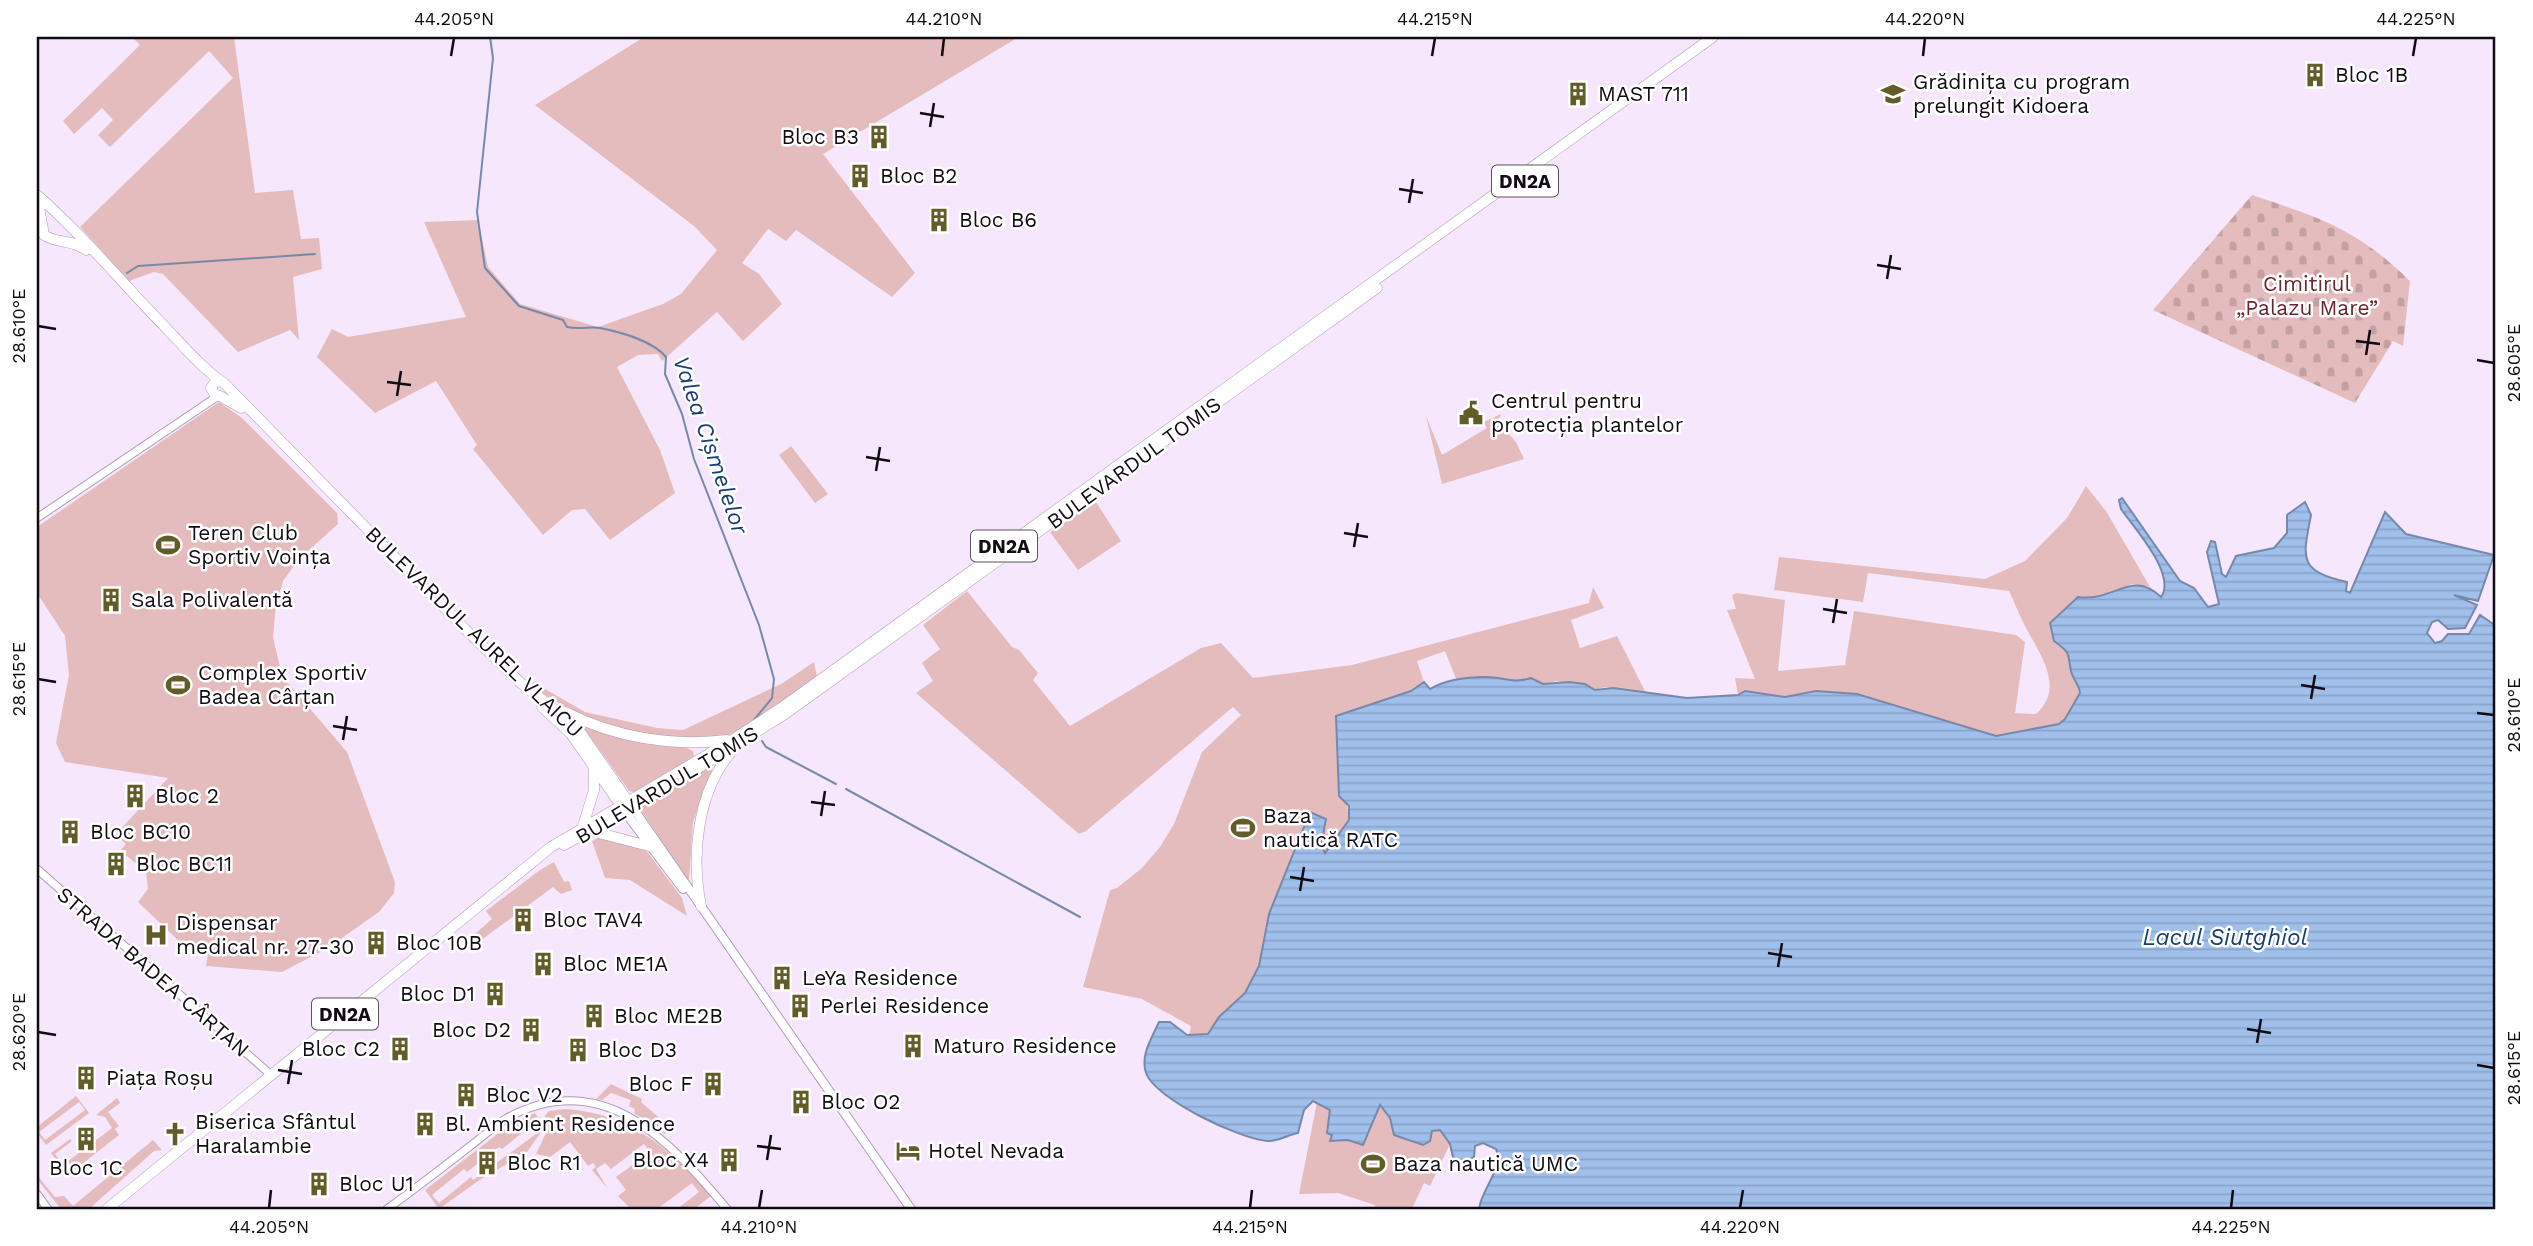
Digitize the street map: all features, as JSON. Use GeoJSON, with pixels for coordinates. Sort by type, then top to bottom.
{"type":"FeatureCollection","features":[{"type":"Feature","properties":{"kind":"main road","name":"BULEVARDUL TOMIS"},"geometry":{"type":"LineString","coordinates":[[107,1209],[528,864],[736,742],[1301,338],[1713,37]]}},
{"type":"Feature","properties":{"kind":"main road","name":"BULEVARDUL TOMIS"},"geometry":{"type":"LineString","coordinates":[[1324,321],[1723,37]]}},
{"type":"Feature","properties":{"kind":"main road"},"geometry":{"type":"LineString","coordinates":[[37,195],[67,222],[64,235],[55,239],[44,235],[37,195]]}},
{"type":"Feature","properties":{"kind":"main road"},"geometry":{"type":"LineString","coordinates":[[41,224],[47,215],[57,213]]}},
{"type":"Feature","properties":{"kind":"main road","name":"BULEVARDUL AUREL VLAICU"},"geometry":{"type":"LineString","coordinates":[[67,222],[202,366],[218,389],[465,629],[536,694],[576,726],[649,846],[685,892],[910,1209]]}},
{"type":"Feature","properties":{"kind":"main road","name":"BULEVARDUL AUREL VLAICU"},"geometry":{"type":"LineString","coordinates":[[55,239],[74,242],[108,268]]}},
{"type":"Feature","properties":{"kind":"main road","name":"BULEVARDUL AUREL VLAICU"},"geometry":{"type":"LineString","coordinates":[[218,389],[240,408],[465,637],[571,734],[701,906],[910,1209]]}},
{"type":"Feature","properties":{"kind":"main road"},"geometry":{"type":"LineString","coordinates":[[536,694],[579,719],[625,733],[693,743],[736,742]]}},
{"type":"Feature","properties":{"kind":"main road"},"geometry":{"type":"LineString","coordinates":[[701,906],[696,869],[699,826],[722,766],[736,742]]}},
{"type":"Feature","properties":{"kind":"main road"},"geometry":{"type":"LineString","coordinates":[[594,764],[594,790],[587,829],[649,846]]}},
{"type":"Feature","properties":{"kind":"street"},"geometry":{"type":"LineString","coordinates":[[37,519],[201,407],[218,389]]}},
{"type":"Feature","properties":{"kind":"street","name":"STRADA BADEA CÂRȚAN"},"geometry":{"type":"LineString","coordinates":[[37,869],[270,1074]]}},
{"type":"Feature","properties":{"kind":"street"},"geometry":{"type":"LineString","coordinates":[[387,1209],[506,1119],[549,1102],[582,1102],[621,1110],[645,1124],[688,1163],[727,1209]]}},
{"type":"Feature","properties":{"kind":"street"},"geometry":{"type":"LineString","coordinates":[[37,1194],[48,1209]]}},
{"type":"Feature","properties":{"kind":"green space"},"geometry":{"type":"Polygon","coordinates":[[[132,37],[234,37],[255,193],[293,190],[301,239],[319,238],[322,269],[293,277],[299,340],[290,330],[238,352],[163,274],[154,272],[129,281],[80,227],[233,78],[209,51],[110,147],[98,135],[113,120],[102,108],[74,134],[63,121],[140,45],[132,37]]]}},
{"type":"Feature","properties":{"kind":"green space"},"geometry":{"type":"Polygon","coordinates":[[[644,37],[1019,37],[823,154],[915,273],[892,297],[796,230],[786,241],[768,229],[742,263],[759,274],[782,304],[743,341],[717,312],[662,361],[658,354],[638,355],[617,367],[660,450],[675,493],[610,540],[585,509],[572,510],[543,535],[473,449],[477,445],[436,381],[375,413],[317,357],[332,329],[348,337],[466,317],[424,222],[478,220],[488,267],[520,304],[598,327],[663,304],[681,294],[717,250],[694,226],[535,105],[644,37]]]}},
{"type":"Feature","properties":{"kind":"green space","name":"Cimitirul „Palazu Mare”"},"geometry":{"type":"Polygon","coordinates":[[[2252,195],[2337,227],[2373,249],[2410,281],[2403,346],[2393,341],[2355,403],[2153,310],[2252,195]]]}},
{"type":"Feature","properties":{"kind":"green space","name":"Complex Sportiv Badea Cârțan"},"geometry":{"type":"Polygon","coordinates":[[[219,402],[242,418],[337,513],[338,524],[299,559],[283,581],[276,605],[273,637],[282,676],[347,752],[395,882],[394,893],[379,912],[326,949],[282,972],[206,966],[209,947],[181,943],[138,902],[148,889],[146,871],[120,851],[126,844],[116,834],[168,778],[65,762],[56,743],[69,675],[65,636],[37,593],[37,527],[219,402]]]}},
{"type":"Feature","properties":{"kind":"green space"},"geometry":{"type":"Polygon","coordinates":[[[1501,414],[1498,422],[1516,442],[1524,459],[1442,484],[1426,416],[1442,455],[1487,428],[1484,422],[1501,414]]]}},
{"type":"Feature","properties":{"kind":"green space"},"geometry":{"type":"Polygon","coordinates":[[[791,446],[828,494],[815,503],[779,455],[791,446]]]}},
{"type":"Feature","properties":{"kind":"green space"},"geometry":{"type":"Polygon","coordinates":[[[2086,486],[2106,511],[2150,587],[2132,584],[2094,599],[2078,597],[2062,613],[2054,641],[2068,651],[2080,693],[2065,719],[2059,724],[1996,736],[1857,694],[1816,691],[1784,697],[1745,691],[1738,695],[1735,678],[1755,679],[1727,610],[1736,609],[1732,595],[1737,593],[1785,600],[1778,671],[1845,665],[1854,611],[2016,635],[2025,642],[2015,713],[2036,714],[2045,704],[2049,693],[2047,670],[2009,591],[1868,573],[1863,602],[1774,590],[1779,557],[1985,579],[2025,561],[2067,518],[2086,486]]]}},
{"type":"Feature","properties":{"kind":"green space"},"geometry":{"type":"Polygon","coordinates":[[[1096,502],[1121,541],[1078,570],[1050,532],[1096,502]]]}},
{"type":"Feature","properties":{"kind":"green space"},"geometry":{"type":"Polygon","coordinates":[[[1593,587],[1604,608],[1571,620],[1580,648],[1617,636],[1646,693],[1605,687],[1595,690],[1557,681],[1543,684],[1531,678],[1513,681],[1457,681],[1445,651],[1417,661],[1424,682],[1411,691],[1336,716],[1349,820],[1325,853],[1320,845],[1326,819],[1310,813],[1269,914],[1259,965],[1245,993],[1219,1017],[1208,1034],[1189,1035],[1191,1026],[1142,999],[1083,987],[1110,890],[1117,888],[1142,868],[1160,847],[1174,824],[1202,752],[1241,715],[1233,707],[1086,831],[1079,834],[916,693],[933,681],[922,663],[940,649],[923,625],[967,591],[1012,647],[1019,650],[1038,673],[1033,680],[1070,726],[1201,648],[1221,643],[1253,678],[1352,665],[1589,603],[1593,587]]]}},
{"type":"Feature","properties":{"kind":"green space"},"geometry":{"type":"Polygon","coordinates":[[[814,662],[817,677],[773,710],[738,731],[703,740],[679,741],[652,737],[599,722],[551,699],[532,686],[533,682],[585,712],[657,728],[683,730],[783,683],[814,662]]]}},
{"type":"Feature","properties":{"kind":"green space"},"geometry":{"type":"Polygon","coordinates":[[[586,726],[687,748],[693,751],[694,756],[636,793],[629,791],[584,728],[586,726]]]}},
{"type":"Feature","properties":{"kind":"green space"},"geometry":{"type":"Polygon","coordinates":[[[710,763],[712,771],[693,822],[689,881],[639,807],[710,763]]]}},
{"type":"Feature","properties":{"kind":"green space"},"geometry":{"type":"Polygon","coordinates":[[[602,836],[642,845],[682,898],[687,916],[630,880],[605,878],[592,841],[602,836]]]}},
{"type":"Feature","properties":{"kind":"green space"},"geometry":{"type":"Polygon","coordinates":[[[554,862],[564,882],[569,881],[572,890],[561,894],[553,887],[473,946],[468,940],[492,919],[486,911],[554,862]]]}},
{"type":"Feature","properties":{"kind":"green space"},"geometry":{"type":"Polygon","coordinates":[[[611,1084],[642,1099],[641,1102],[671,1128],[665,1134],[634,1113],[635,1109],[629,1106],[631,1100],[611,1093],[602,1100],[596,1099],[611,1084]]]}},
{"type":"Feature","properties":{"kind":"green space"},"geometry":{"type":"Polygon","coordinates":[[[76,1096],[89,1113],[46,1145],[37,1133],[37,1127],[76,1096]],[[79,1102],[39,1132],[45,1140],[85,1110],[79,1102]]]}},
{"type":"Feature","properties":{"kind":"green space"},"geometry":{"type":"Polygon","coordinates":[[[117,1098],[120,1103],[108,1112],[119,1126],[115,1129],[119,1135],[68,1175],[51,1153],[70,1139],[72,1141],[55,1154],[63,1165],[112,1128],[105,1117],[96,1115],[117,1098]]]}},
{"type":"Feature","properties":{"kind":"green space","name":"Baza nautică UMC"},"geometry":{"type":"Polygon","coordinates":[[[1317,1102],[1330,1110],[1327,1133],[1332,1134],[1331,1141],[1346,1139],[1352,1135],[1380,1105],[1384,1106],[1390,1119],[1432,1133],[1437,1129],[1444,1132],[1450,1144],[1430,1186],[1424,1183],[1412,1209],[1374,1209],[1375,1205],[1338,1193],[1299,1194],[1317,1102]]]}},
{"type":"Feature","properties":{"kind":"green space"},"geometry":{"type":"Polygon","coordinates":[[[566,1109],[611,1118],[647,1136],[680,1163],[711,1196],[694,1209],[677,1209],[699,1192],[692,1183],[657,1209],[631,1209],[618,1196],[626,1190],[616,1177],[650,1152],[644,1144],[611,1169],[605,1163],[596,1169],[608,1189],[592,1170],[596,1167],[593,1163],[588,1166],[570,1142],[550,1157],[536,1154],[547,1131],[545,1116],[549,1111],[566,1109]]]}},
{"type":"Feature","properties":{"kind":"green space"},"geometry":{"type":"Polygon","coordinates":[[[535,1113],[544,1128],[527,1152],[478,1181],[439,1209],[425,1190],[509,1125],[535,1113]],[[534,1123],[467,1172],[464,1169],[432,1195],[439,1203],[471,1177],[473,1180],[540,1131],[534,1123]]]}},
{"type":"Feature","properties":{"kind":"green space"},"geometry":{"type":"Polygon","coordinates":[[[153,1140],[162,1150],[154,1151],[89,1209],[61,1209],[37,1179],[37,1175],[55,1197],[64,1196],[73,1206],[153,1140]]]}},
{"type":"Feature","properties":{"kind":"water","name":"Lacul Siutghiol"},"geometry":{"type":"Polygon","coordinates":[[[2122,498],[2180,581],[2194,588],[2208,607],[2219,604],[2207,552],[2211,541],[2215,542],[2222,574],[2226,577],[2236,556],[2274,548],[2287,533],[2287,515],[2305,502],[2311,515],[2306,542],[2307,560],[2319,573],[2347,582],[2346,591],[2350,593],[2385,512],[2406,534],[2494,555],[2478,601],[2454,595],[2477,605],[2465,628],[2448,629],[2438,620],[2432,622],[2427,633],[2435,643],[2442,641],[2448,634],[2469,634],[2480,615],[2496,626],[2496,1209],[1479,1209],[1495,1171],[1498,1156],[1496,1149],[1483,1143],[1475,1146],[1474,1157],[1463,1163],[1453,1157],[1450,1144],[1440,1130],[1432,1131],[1430,1141],[1423,1145],[1394,1135],[1390,1118],[1380,1105],[1363,1145],[1348,1140],[1330,1141],[1332,1135],[1327,1133],[1330,1110],[1313,1101],[1304,1110],[1298,1133],[1271,1141],[1254,1139],[1181,1105],[1165,1094],[1146,1073],[1146,1053],[1159,1022],[1170,1022],[1187,1035],[1208,1034],[1219,1017],[1245,993],[1259,966],[1269,914],[1310,812],[1326,819],[1321,845],[1325,853],[1349,820],[1349,806],[1339,796],[1336,716],[1411,691],[1424,682],[1430,689],[1456,680],[1486,677],[1513,680],[1531,678],[1543,684],[1569,682],[1585,684],[1595,690],[1613,688],[1687,698],[1738,695],[1745,691],[1785,697],[1816,691],[1857,694],[1996,736],[2059,724],[2065,719],[2080,693],[2068,654],[2054,641],[2050,623],[2078,597],[2091,597],[2131,586],[2141,586],[2161,597],[2164,588],[2159,565],[2152,552],[2121,509],[2119,500],[2122,498]]]}},
{"type":"Feature","properties":{"kind":"waterway","name":"Valea Cișmelelor"},"geometry":{"type":"LineString","coordinates":[[490,37],[493,58],[477,212],[485,268],[519,306],[563,320],[567,327],[596,328],[626,335],[653,346],[666,357],[665,374],[682,414],[694,459],[759,625],[774,679],[772,698],[754,720]]}},
{"type":"Feature","properties":{"kind":"waterway"},"geometry":{"type":"LineString","coordinates":[[127,273],[138,266],[315,254]]}},
{"type":"Feature","properties":{"kind":"waterway","name":"Valea Cișmelelor"},"geometry":{"type":"LineString","coordinates":[[762,741],[766,747],[836,784]]}},
{"type":"Feature","properties":{"kind":"waterway","name":"Valea Cișmelelor"},"geometry":{"type":"LineString","coordinates":[[846,789],[1080,917]]}},
{"type":"Feature","properties":{"kind":"place","name":"Bloc 1B"},"geometry":{"type":"Point","coordinates":[2315,75]}},
{"type":"Feature","properties":{"kind":"place","name":"MAST 711"},"geometry":{"type":"Point","coordinates":[1578,94]}},
{"type":"Feature","properties":{"kind":"place","name":"Grădinița cu program prelungit Kidoera"},"geometry":{"type":"Point","coordinates":[1893,94]}},
{"type":"Feature","properties":{"kind":"place","name":"Bloc B3"},"geometry":{"type":"Point","coordinates":[879,137]}},
{"type":"Feature","properties":{"kind":"place","name":"Bloc B2"},"geometry":{"type":"Point","coordinates":[860,176]}},
{"type":"Feature","properties":{"kind":"place","name":"Bloc B6"},"geometry":{"type":"Point","coordinates":[939,220]}},
{"type":"Feature","properties":{"kind":"place","name":"Centrul pentru protecția plantelor"},"geometry":{"type":"Point","coordinates":[1471,413]}},
{"type":"Feature","properties":{"kind":"place","name":"Teren Club Sportiv Voința"},"geometry":{"type":"Point","coordinates":[168,545]}},
{"type":"Feature","properties":{"kind":"place","name":"Sala Polivalentă"},"geometry":{"type":"Point","coordinates":[111,600]}},
{"type":"Feature","properties":{"kind":"place","name":"Complex Sportiv Badea Cârțan"},"geometry":{"type":"Point","coordinates":[178,685]}},
{"type":"Feature","properties":{"kind":"place","name":"Bloc 2"},"geometry":{"type":"Point","coordinates":[135,796]}},
{"type":"Feature","properties":{"kind":"place","name":"Baza nautică RATC"},"geometry":{"type":"Point","coordinates":[1243,828]}},
{"type":"Feature","properties":{"kind":"place","name":"Bloc BC10"},"geometry":{"type":"Point","coordinates":[70,832]}},
{"type":"Feature","properties":{"kind":"place","name":"Bloc BC11"},"geometry":{"type":"Point","coordinates":[116,864]}},
{"type":"Feature","properties":{"kind":"place","name":"Bloc TAV4"},"geometry":{"type":"Point","coordinates":[523,920]}},
{"type":"Feature","properties":{"kind":"place","name":"Dispensar medical nr. 27-30"},"geometry":{"type":"Point","coordinates":[156,935]}},
{"type":"Feature","properties":{"kind":"place","name":"Bloc 10B"},"geometry":{"type":"Point","coordinates":[376,943]}},
{"type":"Feature","properties":{"kind":"place","name":"Bloc ME1A"},"geometry":{"type":"Point","coordinates":[543,964]}},
{"type":"Feature","properties":{"kind":"place","name":"LeYa Residence"},"geometry":{"type":"Point","coordinates":[782,978]}},
{"type":"Feature","properties":{"kind":"place","name":"Bloc D1"},"geometry":{"type":"Point","coordinates":[495,994]}},
{"type":"Feature","properties":{"kind":"place","name":"Perlei Residence"},"geometry":{"type":"Point","coordinates":[800,1006]}},
{"type":"Feature","properties":{"kind":"place","name":"Bloc ME2B"},"geometry":{"type":"Point","coordinates":[594,1016]}},
{"type":"Feature","properties":{"kind":"place","name":"Bloc D2"},"geometry":{"type":"Point","coordinates":[531,1030]}},
{"type":"Feature","properties":{"kind":"place","name":"Maturo Residence"},"geometry":{"type":"Point","coordinates":[913,1046]}},
{"type":"Feature","properties":{"kind":"place","name":"Bloc C2"},"geometry":{"type":"Point","coordinates":[400,1049]}},
{"type":"Feature","properties":{"kind":"place","name":"Bloc D3"},"geometry":{"type":"Point","coordinates":[578,1050]}},
{"type":"Feature","properties":{"kind":"place","name":"Piața Roșu"},"geometry":{"type":"Point","coordinates":[86,1078]}},
{"type":"Feature","properties":{"kind":"place","name":"Bloc F"},"geometry":{"type":"Point","coordinates":[713,1084]}},
{"type":"Feature","properties":{"kind":"place","name":"Bloc V2"},"geometry":{"type":"Point","coordinates":[466,1095]}},
{"type":"Feature","properties":{"kind":"place","name":"Bloc O2"},"geometry":{"type":"Point","coordinates":[801,1102]}},
{"type":"Feature","properties":{"kind":"place","name":"Bl. Ambient Residence"},"geometry":{"type":"Point","coordinates":[425,1124]}},
{"type":"Feature","properties":{"kind":"place","name":"Biserica Sfântul Haralambie"},"geometry":{"type":"Point","coordinates":[175,1134]}},
{"type":"Feature","properties":{"kind":"place","name":"Bloc 1C"},"geometry":{"type":"Point","coordinates":[86,1139]}},
{"type":"Feature","properties":{"kind":"place","name":"Hotel Nevada"},"geometry":{"type":"Point","coordinates":[908,1151]}},
{"type":"Feature","properties":{"kind":"place","name":"Bloc X4"},"geometry":{"type":"Point","coordinates":[729,1160]}},
{"type":"Feature","properties":{"kind":"place","name":"Bloc R1"},"geometry":{"type":"Point","coordinates":[487,1163]}},
{"type":"Feature","properties":{"kind":"place","name":"Baza nautică UMC"},"geometry":{"type":"Point","coordinates":[1373,1164]}},
{"type":"Feature","properties":{"kind":"place","name":"Bloc U1"},"geometry":{"type":"Point","coordinates":[319,1184]}}]}
